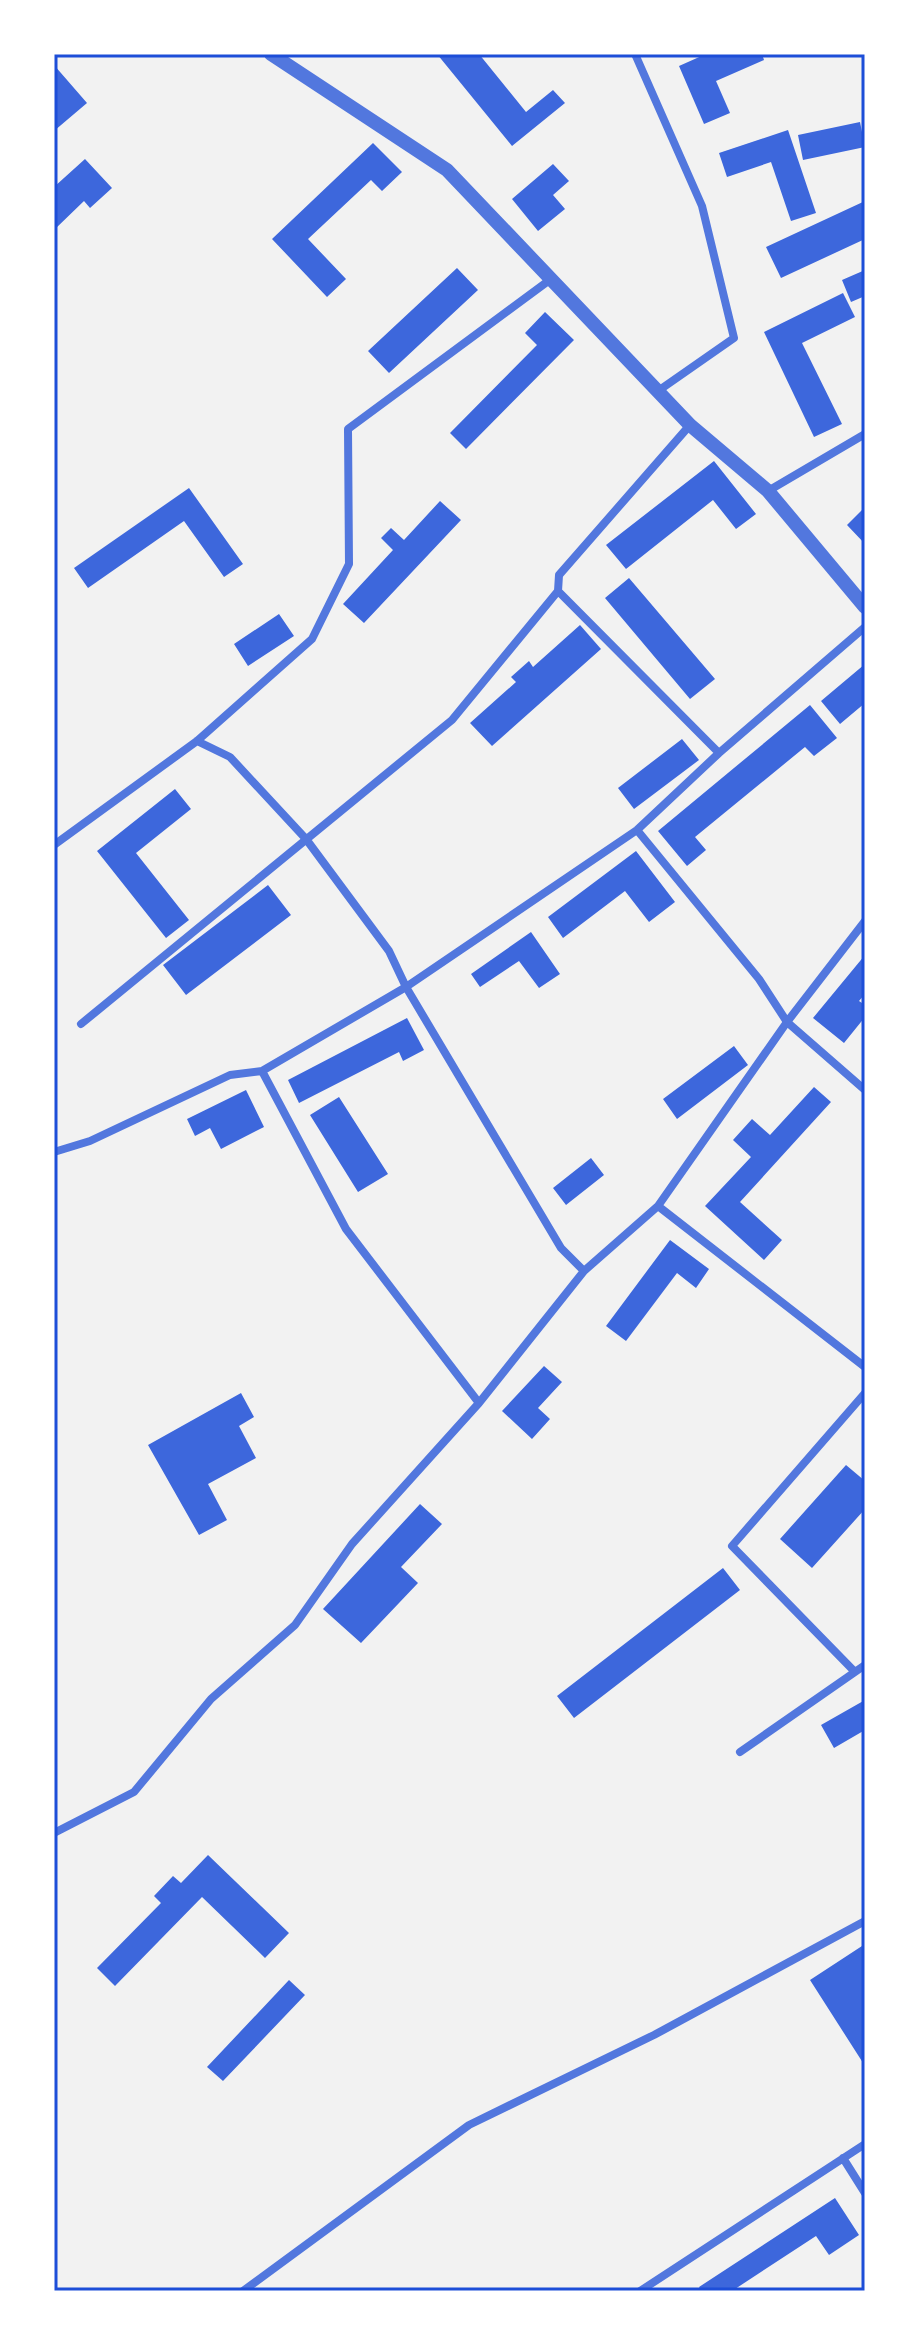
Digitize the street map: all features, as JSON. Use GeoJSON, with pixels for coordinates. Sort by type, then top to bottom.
{"type":"FeatureCollection","features":[{"type":"Feature","properties":{"kind":"street"},"geometry":{"type":"LineString","coordinates":[[271,54],[447,170],[690,425],[768,491],[865,607]]}},
{"type":"Feature","properties":{"kind":"street"},"geometry":{"type":"LineString","coordinates":[[635,54],[702,206],[734,338],[658,391]]}},
{"type":"Feature","properties":{"kind":"street"},"geometry":{"type":"LineString","coordinates":[[54,845],[197,741],[312,639],[349,564],[348,429],[551,279]]}},
{"type":"Feature","properties":{"kind":"street"},"geometry":{"type":"LineString","coordinates":[[81,1024],[452,720],[558,591],[559,575],[690,425]]}},
{"type":"Feature","properties":{"kind":"street"},"geometry":{"type":"LineString","coordinates":[[768,491],[865,434]]}},
{"type":"Feature","properties":{"kind":"street"},"geometry":{"type":"LineString","coordinates":[[558,591],[719,753]]}},
{"type":"Feature","properties":{"kind":"street"},"geometry":{"type":"LineString","coordinates":[[54,1152],[90,1141],[230,1075],[262,1071],[406,987],[637,830],[719,753],[865,627]]}},
{"type":"Feature","properties":{"kind":"street"},"geometry":{"type":"LineString","coordinates":[[197,741],[230,757],[306,839],[389,951],[406,987],[561,1248],[584,1271]]}},
{"type":"Feature","properties":{"kind":"street"},"geometry":{"type":"LineString","coordinates":[[637,830],[759,979],[787,1022],[865,1090]]}},
{"type":"Feature","properties":{"kind":"street"},"geometry":{"type":"LineString","coordinates":[[54,1833],[134,1792],[211,1699],[295,1625],[352,1544],[479,1403],[584,1271],[658,1206],[787,1022],[865,921]]}},
{"type":"Feature","properties":{"kind":"street"},"geometry":{"type":"LineString","coordinates":[[262,1071],[346,1229],[479,1403]]}},
{"type":"Feature","properties":{"kind":"street"},"geometry":{"type":"LineString","coordinates":[[658,1206],[865,1367]]}},
{"type":"Feature","properties":{"kind":"street"},"geometry":{"type":"LineString","coordinates":[[855,1672],[732,1546],[865,1393]]}},
{"type":"Feature","properties":{"kind":"street"},"geometry":{"type":"LineString","coordinates":[[740,1752],[865,1665]]}},
{"type":"Feature","properties":{"kind":"street"},"geometry":{"type":"LineString","coordinates":[[243,2291],[469,2125],[654,2035],[865,1921]]}},
{"type":"Feature","properties":{"kind":"street"},"geometry":{"type":"LineString","coordinates":[[640,2291],[865,2144]]}},
{"type":"Feature","properties":{"kind":"street"},"geometry":{"type":"LineString","coordinates":[[843,2158],[865,2193]]}},
{"type":"Feature","properties":{"kind":"building"},"geometry":{"type":"Polygon","coordinates":[[[437,54],[479,54],[526,112],[553,90],[565,103],[512,146],[437,54]]]}},
{"type":"Feature","properties":{"kind":"building"},"geometry":{"type":"Polygon","coordinates":[[[706,54],[762,54],[764,60],[716,81],[730,113],[704,124],[679,66],[706,54]]]}},
{"type":"Feature","properties":{"kind":"building"},"geometry":{"type":"Polygon","coordinates":[[[54,65],[87,103],[54,131],[54,65]]]}},
{"type":"Feature","properties":{"kind":"building"},"geometry":{"type":"Polygon","coordinates":[[[860,122],[865,147],[803,160],[798,135],[860,122]]]}},
{"type":"Feature","properties":{"kind":"building"},"geometry":{"type":"Polygon","coordinates":[[[788,130],[816,213],[791,221],[771,162],[727,177],[719,153],[788,130]]]}},
{"type":"Feature","properties":{"kind":"building"},"geometry":{"type":"Polygon","coordinates":[[[373,143],[402,172],[382,191],[371,180],[308,239],[346,279],[327,297],[272,239],[373,143]]]}},
{"type":"Feature","properties":{"kind":"building"},"geometry":{"type":"Polygon","coordinates":[[[85,159],[112,188],[90,208],[84,201],[54,230],[54,187],[85,159]]]}},
{"type":"Feature","properties":{"kind":"building"},"geometry":{"type":"Polygon","coordinates":[[[553,164],[569,181],[553,195],[565,209],[538,231],[512,199],[553,164]]]}},
{"type":"Feature","properties":{"kind":"building"},"geometry":{"type":"Polygon","coordinates":[[[865,201],[865,239],[781,278],[766,247],[865,201]]]}},
{"type":"Feature","properties":{"kind":"building"},"geometry":{"type":"Polygon","coordinates":[[[457,268],[478,290],[389,373],[368,351],[457,268]]]}},
{"type":"Feature","properties":{"kind":"building"},"geometry":{"type":"Polygon","coordinates":[[[865,270],[865,296],[851,302],[842,280],[865,270]]]}},
{"type":"Feature","properties":{"kind":"building"},"geometry":{"type":"Polygon","coordinates":[[[843,293],[855,317],[802,343],[842,424],[814,437],[764,332],[843,293]]]}},
{"type":"Feature","properties":{"kind":"building"},"geometry":{"type":"Polygon","coordinates":[[[545,312],[574,340],[466,449],[450,433],[537,345],[525,333],[545,312]]]}},
{"type":"Feature","properties":{"kind":"building"},"geometry":{"type":"Polygon","coordinates":[[[714,461],[756,514],[736,529],[713,500],[626,569],[606,545],[714,461]]]}},
{"type":"Feature","properties":{"kind":"building"},"geometry":{"type":"Polygon","coordinates":[[[189,488],[243,564],[224,577],[184,521],[88,588],[74,568],[189,488]]]}},
{"type":"Feature","properties":{"kind":"building"},"geometry":{"type":"Polygon","coordinates":[[[440,501],[461,520],[364,623],[343,604],[393,550],[381,538],[391,528],[404,540],[440,501]]]}},
{"type":"Feature","properties":{"kind":"building"},"geometry":{"type":"Polygon","coordinates":[[[865,507],[865,544],[847,525],[865,507]]]}},
{"type":"Feature","properties":{"kind":"building"},"geometry":{"type":"Polygon","coordinates":[[[629,578],[715,679],[690,699],[605,598],[629,578]]]}},
{"type":"Feature","properties":{"kind":"building"},"geometry":{"type":"Polygon","coordinates":[[[279,614],[294,636],[248,666],[234,644],[279,614]]]}},
{"type":"Feature","properties":{"kind":"building"},"geometry":{"type":"Polygon","coordinates":[[[580,625],[601,649],[492,746],[470,723],[516,682],[511,677],[529,661],[533,667],[580,625]]]}},
{"type":"Feature","properties":{"kind":"building"},"geometry":{"type":"Polygon","coordinates":[[[865,664],[865,703],[840,724],[821,701],[865,664]]]}},
{"type":"Feature","properties":{"kind":"building"},"geometry":{"type":"Polygon","coordinates":[[[810,705],[837,738],[814,756],[805,747],[695,837],[706,850],[687,866],[658,831],[810,705]]]}},
{"type":"Feature","properties":{"kind":"building"},"geometry":{"type":"Polygon","coordinates":[[[682,739],[699,760],[634,809],[618,788],[682,739]]]}},
{"type":"Feature","properties":{"kind":"building"},"geometry":{"type":"Polygon","coordinates":[[[175,789],[191,809],[136,853],[189,920],[166,938],[97,851],[175,789]]]}},
{"type":"Feature","properties":{"kind":"building"},"geometry":{"type":"Polygon","coordinates":[[[636,851],[675,902],[649,922],[625,891],[563,938],[548,917],[636,851]]]}},
{"type":"Feature","properties":{"kind":"building"},"geometry":{"type":"Polygon","coordinates":[[[268,885],[291,915],[186,995],[163,965],[268,885]]]}},
{"type":"Feature","properties":{"kind":"building"},"geometry":{"type":"Polygon","coordinates":[[[531,932],[560,974],[539,988],[519,961],[480,987],[471,974],[531,932]]]}},
{"type":"Feature","properties":{"kind":"building"},"geometry":{"type":"Polygon","coordinates":[[[865,955],[865,994],[859,1001],[865,1005],[865,1017],[844,1043],[813,1018],[865,955]]]}},
{"type":"Feature","properties":{"kind":"building"},"geometry":{"type":"Polygon","coordinates":[[[407,1018],[424,1050],[403,1061],[399,1052],[299,1103],[288,1080],[407,1018]]]}},
{"type":"Feature","properties":{"kind":"building"},"geometry":{"type":"Polygon","coordinates":[[[734,1046],[748,1065],[677,1119],[663,1099],[734,1046]]]}},
{"type":"Feature","properties":{"kind":"building"},"geometry":{"type":"Polygon","coordinates":[[[814,1087],[831,1102],[740,1202],[782,1240],[764,1260],[705,1206],[751,1157],[733,1140],[752,1119],[770,1135],[814,1087]]]}},
{"type":"Feature","properties":{"kind":"building"},"geometry":{"type":"Polygon","coordinates":[[[246,1090],[264,1127],[221,1149],[210,1128],[195,1136],[187,1119],[246,1090]]]}},
{"type":"Feature","properties":{"kind":"building"},"geometry":{"type":"Polygon","coordinates":[[[339,1097],[388,1174],[358,1192],[310,1115],[339,1097]]]}},
{"type":"Feature","properties":{"kind":"building"},"geometry":{"type":"Polygon","coordinates":[[[591,1158],[604,1175],[566,1205],[553,1188],[591,1158]]]}},
{"type":"Feature","properties":{"kind":"building"},"geometry":{"type":"Polygon","coordinates":[[[670,1240],[709,1269],[696,1288],[677,1273],[626,1341],[606,1326],[670,1240]]]}},
{"type":"Feature","properties":{"kind":"building"},"geometry":{"type":"Polygon","coordinates":[[[544,1366],[562,1382],[538,1408],[550,1419],[532,1439],[502,1411],[544,1366]]]}},
{"type":"Feature","properties":{"kind":"building"},"geometry":{"type":"Polygon","coordinates":[[[241,1393],[254,1417],[239,1426],[256,1458],[208,1484],[227,1520],[199,1535],[148,1445],[241,1393]]]}},
{"type":"Feature","properties":{"kind":"building"},"geometry":{"type":"Polygon","coordinates":[[[846,1465],[865,1481],[865,1509],[812,1568],[780,1539],[846,1465]]]}},
{"type":"Feature","properties":{"kind":"building"},"geometry":{"type":"Polygon","coordinates":[[[420,1504],[442,1524],[401,1567],[418,1583],[361,1643],[323,1609],[420,1504]]]}},
{"type":"Feature","properties":{"kind":"building"},"geometry":{"type":"Polygon","coordinates":[[[723,1568],[740,1590],[574,1718],[557,1696],[723,1568]]]}},
{"type":"Feature","properties":{"kind":"building"},"geometry":{"type":"Polygon","coordinates":[[[865,1700],[865,1730],[834,1748],[821,1725],[865,1700]]]}},
{"type":"Feature","properties":{"kind":"building"},"geometry":{"type":"Polygon","coordinates":[[[208,1855],[289,1933],[265,1958],[202,1897],[115,1986],[97,1968],[161,1903],[154,1896],[173,1876],[181,1883],[208,1855]]]}},
{"type":"Feature","properties":{"kind":"building"},"geometry":{"type":"Polygon","coordinates":[[[862,1946],[865,1951],[865,2066],[810,1980],[862,1946]]]}},
{"type":"Feature","properties":{"kind":"building"},"geometry":{"type":"Polygon","coordinates":[[[289,1980],[305,1995],[223,2081],[207,2067],[289,1980]]]}},
{"type":"Feature","properties":{"kind":"building"},"geometry":{"type":"Polygon","coordinates":[[[835,2198],[859,2235],[829,2255],[816,2236],[732,2291],[701,2291],[699,2287],[835,2198]]]}}]}
